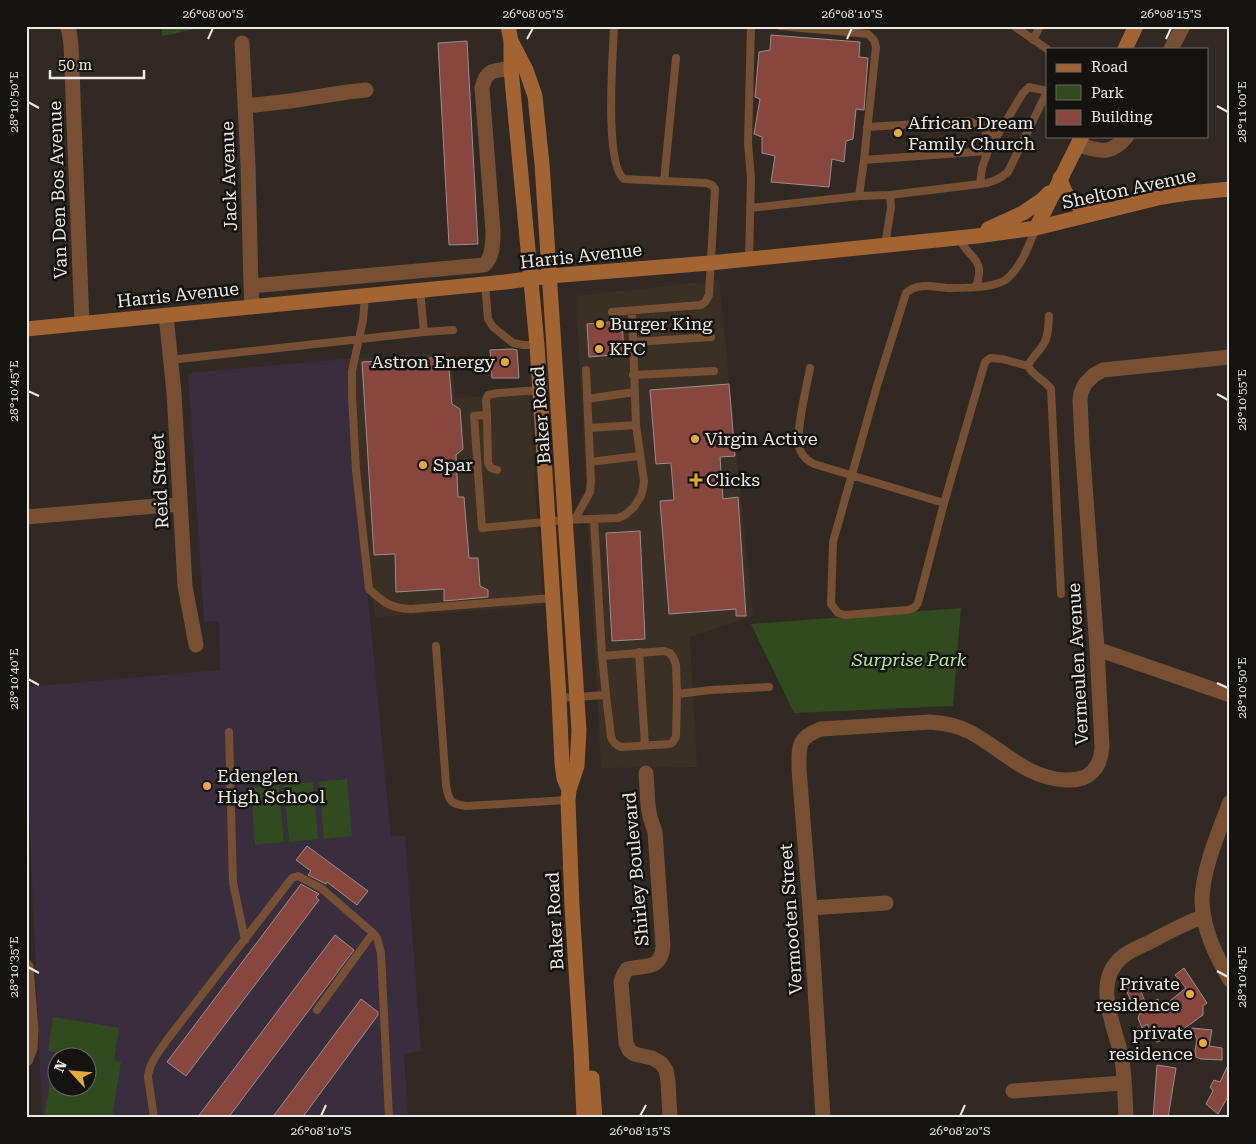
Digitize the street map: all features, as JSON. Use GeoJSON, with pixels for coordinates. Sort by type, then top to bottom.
{"type":"FeatureCollection","features":[{"type":"Feature","properties":{"kind":"main road"},"geometry":{"type":"LineString","coordinates":[[1125,48],[1136,26]]}},
{"type":"Feature","properties":{"kind":"main road","name":"Baker Road"},"geometry":{"type":"LineString","coordinates":[[510,33],[511,69],[537,345],[562,763],[568,795],[572,906],[581,1049],[592,1116]]}},
{"type":"Feature","properties":{"kind":"main road","name":"Baker Road"},"geometry":{"type":"LineString","coordinates":[[510,33],[535,96],[571,520],[579,730],[577,766],[568,795]]}},
{"type":"Feature","properties":{"kind":"main road"},"geometry":{"type":"LineString","coordinates":[[1036,228],[1080,141]]}},
{"type":"Feature","properties":{"kind":"main road"},"geometry":{"type":"LineString","coordinates":[[1060,179],[1067,195],[1075,204],[1088,208],[1110,210]]}},
{"type":"Feature","properties":{"kind":"main road"},"geometry":{"type":"LineString","coordinates":[[977,236],[985,230],[1010,220],[1033,207],[1050,192],[1060,179]]}},
{"type":"Feature","properties":{"kind":"main road","name":"Shelton Avenue"},"geometry":{"type":"LineString","coordinates":[[1036,228],[1162,197],[1230,189]]}},
{"type":"Feature","properties":{"kind":"main road","name":"Harris Avenue"},"geometry":{"type":"LineString","coordinates":[[26,329],[550,276],[886,246],[1036,228]]}},
{"type":"Feature","properties":{"kind":"street","name":"Van Den Bos Avenue"},"geometry":{"type":"LineString","coordinates":[[67,26],[71,45],[82,323]]}},
{"type":"Feature","properties":{"kind":"street"},"geometry":{"type":"LineString","coordinates":[[1172,48],[1183,26]]}},
{"type":"Feature","properties":{"kind":"street","name":"Jack Avenue"},"geometry":{"type":"LineString","coordinates":[[242,43],[246,106],[252,307]]}},
{"type":"Feature","properties":{"kind":"street"},"geometry":{"type":"LineString","coordinates":[[251,286],[406,273],[486,264],[492,250],[493,231],[482,88],[483,81],[493,70],[511,69]]}},
{"type":"Feature","properties":{"kind":"street"},"geometry":{"type":"LineString","coordinates":[[246,106],[290,102],[366,90]]}},
{"type":"Feature","properties":{"kind":"street"},"geometry":{"type":"LineString","coordinates":[[1080,141],[1091,149],[1110,150],[1116,148],[1125,138]]}},
{"type":"Feature","properties":{"kind":"street","name":"Reid Street"},"geometry":{"type":"LineString","coordinates":[[166,315],[174,393],[184,586],[196,645]]}},
{"type":"Feature","properties":{"kind":"street","name":"Vermeulen Avenue"},"geometry":{"type":"LineString","coordinates":[[821,729],[930,722],[944,723],[958,726],[972,733],[1035,774],[1055,779],[1079,779],[1086,777],[1094,770],[1101,754],[1097,649],[1081,426],[1081,393],[1085,384],[1094,374],[1103,370],[1230,357]]}},
{"type":"Feature","properties":{"kind":"street"},"geometry":{"type":"LineString","coordinates":[[26,516],[180,504]]}},
{"type":"Feature","properties":{"kind":"street"},"geometry":{"type":"LineString","coordinates":[[1097,649],[1230,695]]}},
{"type":"Feature","properties":{"kind":"street","name":"Vermooten Street"},"geometry":{"type":"LineString","coordinates":[[821,729],[810,733],[802,742],[799,752],[799,769],[823,1118]]}},
{"type":"Feature","properties":{"kind":"street","name":"Shirley Boulevard"},"geometry":{"type":"LineString","coordinates":[[646,773],[648,804],[655,832],[658,861],[663,946],[662,955],[658,963],[627,969],[624,974],[622,982],[623,1016],[626,1043],[629,1050],[634,1054],[652,1058],[661,1063],[666,1070],[670,1118]]}},
{"type":"Feature","properties":{"kind":"street"},"geometry":{"type":"LineString","coordinates":[[1230,802],[1212,852],[1205,878],[1202,902],[1207,931],[1216,955],[1230,980]]}},
{"type":"Feature","properties":{"kind":"street"},"geometry":{"type":"LineString","coordinates":[[810,908],[886,903]]}},
{"type":"Feature","properties":{"kind":"street"},"geometry":{"type":"LineString","coordinates":[[1126,1118],[1122,1061],[1106,996],[1111,971],[1121,958],[1134,950],[1204,916]]}},
{"type":"Feature","properties":{"kind":"street"},"geometry":{"type":"LineString","coordinates":[[26,967],[31,1030],[30,1048],[26,1059]]}},
{"type":"Feature","properties":{"kind":"street"},"geometry":{"type":"LineString","coordinates":[[1014,1091],[1123,1083]]}},
{"type":"Feature","properties":{"kind":"lane"},"geometry":{"type":"LineString","coordinates":[[612,312],[704,304],[710,292],[715,189],[712,185],[706,183],[625,179],[620,176],[612,139],[611,115],[614,26]]}},
{"type":"Feature","properties":{"kind":"lane"},"geometry":{"type":"LineString","coordinates":[[749,259],[751,179],[748,143],[751,26]]}},
{"type":"Feature","properties":{"kind":"lane"},"geometry":{"type":"LineString","coordinates":[[780,26],[868,34],[875,42],[876,47],[859,196]]}},
{"type":"Feature","properties":{"kind":"lane"},"geometry":{"type":"LineString","coordinates":[[1014,26],[1046,48]]}},
{"type":"Feature","properties":{"kind":"lane"},"geometry":{"type":"LineString","coordinates":[[1033,40],[1040,26]]}},
{"type":"Feature","properties":{"kind":"lane"},"geometry":{"type":"LineString","coordinates":[[664,181],[676,58]]}},
{"type":"Feature","properties":{"kind":"lane"},"geometry":{"type":"LineString","coordinates":[[980,184],[987,151],[1026,89],[1032,87],[1046,92]]}},
{"type":"Feature","properties":{"kind":"lane"},"geometry":{"type":"LineString","coordinates":[[750,208],[859,196],[890,195],[994,181],[1008,172],[1046,94]]}},
{"type":"Feature","properties":{"kind":"lane"},"geometry":{"type":"LineString","coordinates":[[867,127],[968,121],[997,135]]}},
{"type":"Feature","properties":{"kind":"lane"},"geometry":{"type":"LineString","coordinates":[[986,130],[987,151]]}},
{"type":"Feature","properties":{"kind":"lane"},"geometry":{"type":"LineString","coordinates":[[864,160],[987,151]]}},
{"type":"Feature","properties":{"kind":"lane"},"geometry":{"type":"LineString","coordinates":[[886,246],[891,207],[890,195]]}},
{"type":"Feature","properties":{"kind":"lane"},"geometry":{"type":"LineString","coordinates":[[1036,228],[1018,266],[1010,277],[998,283],[976,287],[947,288],[919,286],[906,292],[900,316],[886,355],[833,542],[831,604],[833,608],[842,614],[911,609],[917,606],[944,502],[985,362],[990,358],[1028,366],[1051,389],[1061,594]]}},
{"type":"Feature","properties":{"kind":"lane"},"geometry":{"type":"LineString","coordinates":[[959,238],[963,247],[979,265],[979,277],[976,287]]}},
{"type":"Feature","properties":{"kind":"lane"},"geometry":{"type":"LineString","coordinates":[[485,284],[488,319],[494,327],[513,343],[537,345]]}},
{"type":"Feature","properties":{"kind":"lane"},"geometry":{"type":"LineString","coordinates":[[420,290],[424,332]]}},
{"type":"Feature","properties":{"kind":"lane"},"geometry":{"type":"LineString","coordinates":[[365,296],[363,320],[352,371],[352,396],[356,470],[369,589],[390,605],[411,609],[553,598]]}},
{"type":"Feature","properties":{"kind":"lane"},"geometry":{"type":"LineString","coordinates":[[486,415],[474,416],[482,528],[622,517],[634,507],[640,496],[644,481],[636,425],[632,311]]}},
{"type":"Feature","properties":{"kind":"lane"},"geometry":{"type":"LineString","coordinates":[[1028,366],[1045,342],[1049,316]]}},
{"type":"Feature","properties":{"kind":"lane"},"geometry":{"type":"LineString","coordinates":[[170,360],[453,330]]}},
{"type":"Feature","properties":{"kind":"lane"},"geometry":{"type":"LineString","coordinates":[[634,342],[711,337]]}},
{"type":"Feature","properties":{"kind":"lane"},"geometry":{"type":"LineString","coordinates":[[810,368],[800,418],[800,450],[804,456],[814,464],[944,502]]}},
{"type":"Feature","properties":{"kind":"lane"},"geometry":{"type":"LineString","coordinates":[[571,520],[590,492],[586,370]]}},
{"type":"Feature","properties":{"kind":"lane"},"geometry":{"type":"LineString","coordinates":[[633,375],[714,370]]}},
{"type":"Feature","properties":{"kind":"lane"},"geometry":{"type":"LineString","coordinates":[[497,470],[491,468],[488,463],[486,400],[488,395],[540,390]]}},
{"type":"Feature","properties":{"kind":"lane"},"geometry":{"type":"LineString","coordinates":[[587,399],[634,392]]}},
{"type":"Feature","properties":{"kind":"lane"},"geometry":{"type":"LineString","coordinates":[[589,428],[636,425]]}},
{"type":"Feature","properties":{"kind":"lane"},"geometry":{"type":"LineString","coordinates":[[590,462],[640,456]]}},
{"type":"Feature","properties":{"kind":"lane"},"geometry":{"type":"LineString","coordinates":[[594,519],[602,656],[611,738],[616,745],[621,747],[670,744],[675,740],[677,727],[676,665],[670,653],[664,651],[639,652],[602,656]]}},
{"type":"Feature","properties":{"kind":"lane"},"geometry":{"type":"LineString","coordinates":[[436,646],[448,799],[457,805],[466,806],[568,795]]}},
{"type":"Feature","properties":{"kind":"lane"},"geometry":{"type":"LineString","coordinates":[[639,652],[645,746]]}},
{"type":"Feature","properties":{"kind":"lane"},"geometry":{"type":"LineString","coordinates":[[677,694],[769,687]]}},
{"type":"Feature","properties":{"kind":"lane"},"geometry":{"type":"LineString","coordinates":[[559,698],[606,695]]}},
{"type":"Feature","properties":{"kind":"lane"},"geometry":{"type":"LineString","coordinates":[[229,732],[232,883],[245,940]]}},
{"type":"Feature","properties":{"kind":"lane"},"geometry":{"type":"LineString","coordinates":[[154,1118],[148,1078],[153,1062],[167,1040],[292,878],[298,876],[321,888],[377,938],[381,953],[389,1118]]}},
{"type":"Feature","properties":{"kind":"lane"},"geometry":{"type":"LineString","coordinates":[[317,1010],[373,933]]}},
{"type":"Feature","properties":{"kind":"shaded area"},"geometry":{"type":"Polygon","coordinates":[[[719,280],[753,616],[690,637],[697,767],[601,768],[576,296],[719,280]]]}},
{"type":"Feature","properties":{"kind":"shaded area"},"geometry":{"type":"Polygon","coordinates":[[[452,352],[455,398],[529,393],[543,606],[375,617],[345,359],[452,352]]]}},
{"type":"Feature","properties":{"kind":"shaded area","name":"Edenglen High School"},"geometry":{"type":"Polygon","coordinates":[[[345,359],[391,836],[405,836],[421,1051],[404,1054],[408,1118],[42,1118],[26,735],[26,687],[220,670],[219,621],[204,622],[188,373],[345,359]]]}},
{"type":"Feature","properties":{"kind":"green space"},"geometry":{"type":"Polygon","coordinates":[[[162,26],[209,26],[162,36],[162,26]]]}},
{"type":"Feature","properties":{"kind":"green space","name":"Surprise Park"},"geometry":{"type":"Polygon","coordinates":[[[961,608],[953,706],[794,713],[751,624],[961,608]]]}},
{"type":"Feature","properties":{"kind":"green space"},"geometry":{"type":"Polygon","coordinates":[[[347,779],[352,836],[324,839],[319,782],[347,779]]]}},
{"type":"Feature","properties":{"kind":"green space"},"geometry":{"type":"Polygon","coordinates":[[[313,782],[318,839],[289,842],[284,785],[313,782]]]}},
{"type":"Feature","properties":{"kind":"green space"},"geometry":{"type":"Polygon","coordinates":[[[279,785],[284,842],[255,845],[251,788],[279,785]]]}},
{"type":"Feature","properties":{"kind":"green space"},"geometry":{"type":"Polygon","coordinates":[[[53,1017],[119,1028],[114,1061],[121,1062],[112,1118],[44,1118],[48,1094],[48,1096],[98,1096],[98,1046],[49,1046],[53,1017]]]}},
{"type":"Feature","properties":{"kind":"building"},"geometry":{"type":"Polygon","coordinates":[[[771,35],[860,42],[859,57],[868,58],[864,110],[856,109],[853,139],[846,141],[844,162],[832,159],[829,187],[771,182],[775,156],[762,153],[762,137],[754,134],[760,99],[755,97],[759,52],[770,50],[771,35]]]}},
{"type":"Feature","properties":{"kind":"building"},"geometry":{"type":"Polygon","coordinates":[[[467,41],[478,244],[449,245],[438,43],[467,41]]]}},
{"type":"Feature","properties":{"kind":"building"},"geometry":{"type":"Polygon","coordinates":[[[622,321],[624,354],[589,357],[587,324],[622,321]]]}},
{"type":"Feature","properties":{"kind":"building"},"geometry":{"type":"Polygon","coordinates":[[[490,350],[517,350],[519,378],[492,378],[490,350]]]}},
{"type":"Feature","properties":{"kind":"building"},"geometry":{"type":"Polygon","coordinates":[[[448,357],[452,404],[460,409],[463,449],[456,455],[458,497],[464,497],[469,558],[478,558],[480,586],[488,590],[488,597],[444,601],[444,589],[396,592],[395,554],[374,555],[362,362],[448,357]]]}},
{"type":"Feature","properties":{"kind":"building"},"geometry":{"type":"Polygon","coordinates":[[[729,384],[735,456],[720,457],[723,499],[738,497],[746,616],[736,616],[736,609],[669,614],[660,501],[674,500],[671,463],[656,464],[650,390],[729,384]]]}},
{"type":"Feature","properties":{"kind":"building"},"geometry":{"type":"Polygon","coordinates":[[[640,531],[645,639],[612,641],[606,533],[640,531]]]}},
{"type":"Feature","properties":{"kind":"building"},"geometry":{"type":"Polygon","coordinates":[[[307,846],[368,891],[357,905],[327,882],[326,884],[308,875],[311,871],[296,860],[307,846]]]}},
{"type":"Feature","properties":{"kind":"building"},"geometry":{"type":"Polygon","coordinates":[[[301,884],[319,894],[316,897],[319,900],[186,1076],[167,1062],[301,884]]]}},
{"type":"Feature","properties":{"kind":"building"},"geometry":{"type":"Polygon","coordinates":[[[335,935],[354,950],[228,1118],[197,1118],[335,935]]]}},
{"type":"Feature","properties":{"kind":"building"},"geometry":{"type":"Polygon","coordinates":[[[1184,968],[1207,1003],[1203,1006],[1203,1015],[1171,1038],[1156,1042],[1147,1024],[1142,1028],[1138,1018],[1143,1005],[1133,1006],[1125,987],[1137,982],[1146,1004],[1158,999],[1161,1008],[1186,988],[1175,975],[1184,968]]]}},
{"type":"Feature","properties":{"kind":"building"},"geometry":{"type":"Polygon","coordinates":[[[361,999],[378,1012],[378,1015],[302,1118],[272,1118],[361,999]]]}},
{"type":"Feature","properties":{"kind":"building","name":"private residence"},"geometry":{"type":"Polygon","coordinates":[[[1191,1028],[1212,1030],[1209,1046],[1222,1048],[1222,1060],[1196,1057],[1197,1039],[1191,1028]]]}},
{"type":"Feature","properties":{"kind":"building","name":"Private residence"},"geometry":{"type":"Polygon","coordinates":[[[1230,1061],[1230,1093],[1218,1114],[1206,1104],[1213,1091],[1210,1087],[1214,1080],[1220,1082],[1230,1061]]]}},
{"type":"Feature","properties":{"kind":"building","name":"Private residence"},"geometry":{"type":"Polygon","coordinates":[[[1157,1065],[1176,1068],[1168,1118],[1153,1118],[1157,1065]]]}},
{"type":"Feature","properties":{"kind":"place","name":"African Dream Family Church"},"geometry":{"type":"Point","coordinates":[898,133]}},
{"type":"Feature","properties":{"kind":"place","name":"Burger King"},"geometry":{"type":"Point","coordinates":[600,324]}},
{"type":"Feature","properties":{"kind":"place","name":"KFC"},"geometry":{"type":"Point","coordinates":[599,349]}},
{"type":"Feature","properties":{"kind":"place","name":"Astron Energy"},"geometry":{"type":"Point","coordinates":[505,362]}},
{"type":"Feature","properties":{"kind":"place","name":"Virgin Active"},"geometry":{"type":"Point","coordinates":[695,439]}},
{"type":"Feature","properties":{"kind":"place","name":"Spar"},"geometry":{"type":"Point","coordinates":[423,465]}},
{"type":"Feature","properties":{"kind":"place","name":"Clicks"},"geometry":{"type":"Point","coordinates":[696,480]}},
{"type":"Feature","properties":{"kind":"place","name":"Edenglen High School"},"geometry":{"type":"Point","coordinates":[207,786]}},
{"type":"Feature","properties":{"kind":"place","name":"Private residence"},"geometry":{"type":"Point","coordinates":[1190,994]}},
{"type":"Feature","properties":{"kind":"place","name":"private residence"},"geometry":{"type":"Point","coordinates":[1203,1043]}}]}
